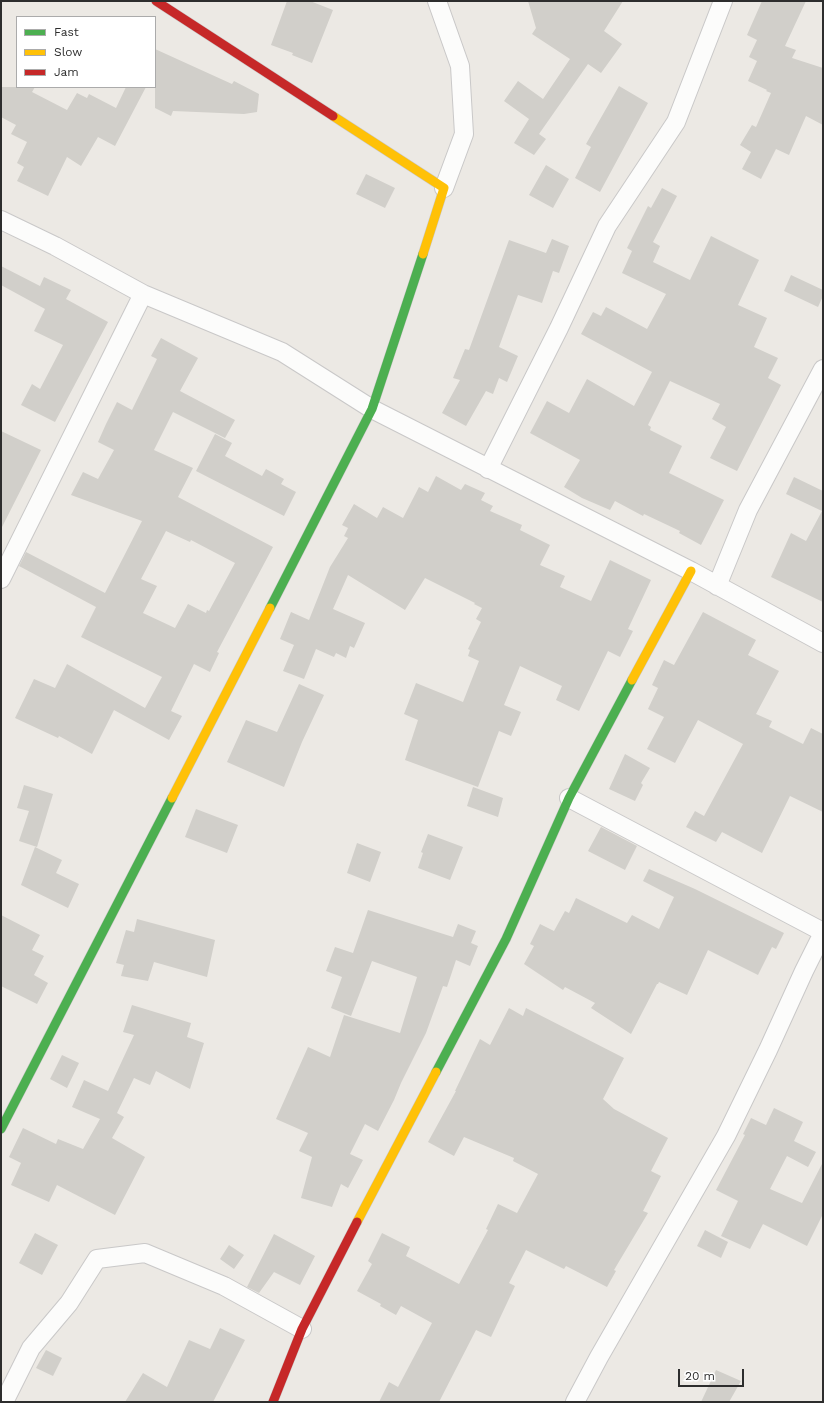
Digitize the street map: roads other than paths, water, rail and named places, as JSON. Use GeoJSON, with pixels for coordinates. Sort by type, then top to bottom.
{"type":"FeatureCollection","features":[{"type":"Feature","properties":{"kind":"street"},"geometry":{"type":"LineString","coordinates":[[156,1],[444,188]]}},
{"type":"Feature","properties":{"kind":"street"},"geometry":{"type":"LineString","coordinates":[[1,1129],[372,409],[444,188],[464,134],[460,66],[437,1]]}},
{"type":"Feature","properties":{"kind":"street"},"geometry":{"type":"LineString","coordinates":[[488,469],[559,328],[607,226],[676,122],[723,1]]}},
{"type":"Feature","properties":{"kind":"street"},"geometry":{"type":"LineString","coordinates":[[1,220],[55,246],[143,294],[282,352],[372,409],[690,571],[823,643]]}},
{"type":"Feature","properties":{"kind":"street"},"geometry":{"type":"LineString","coordinates":[[1,579],[143,294]]}},
{"type":"Feature","properties":{"kind":"street"},"geometry":{"type":"LineString","coordinates":[[717,586],[748,510],[823,369]]}},
{"type":"Feature","properties":{"kind":"street"},"geometry":{"type":"LineString","coordinates":[[273,1402],[302,1329],[334,1265],[506,939],[569,798],[690,571]]}},
{"type":"Feature","properties":{"kind":"street"},"geometry":{"type":"LineString","coordinates":[[569,798],[823,932],[726,1136],[599,1357],[575,1402]]}},
{"type":"Feature","properties":{"kind":"street"},"geometry":{"type":"LineString","coordinates":[[4,1402],[31,1348],[69,1304],[97,1259],[145,1254],[224,1286],[302,1329]]}}]}
